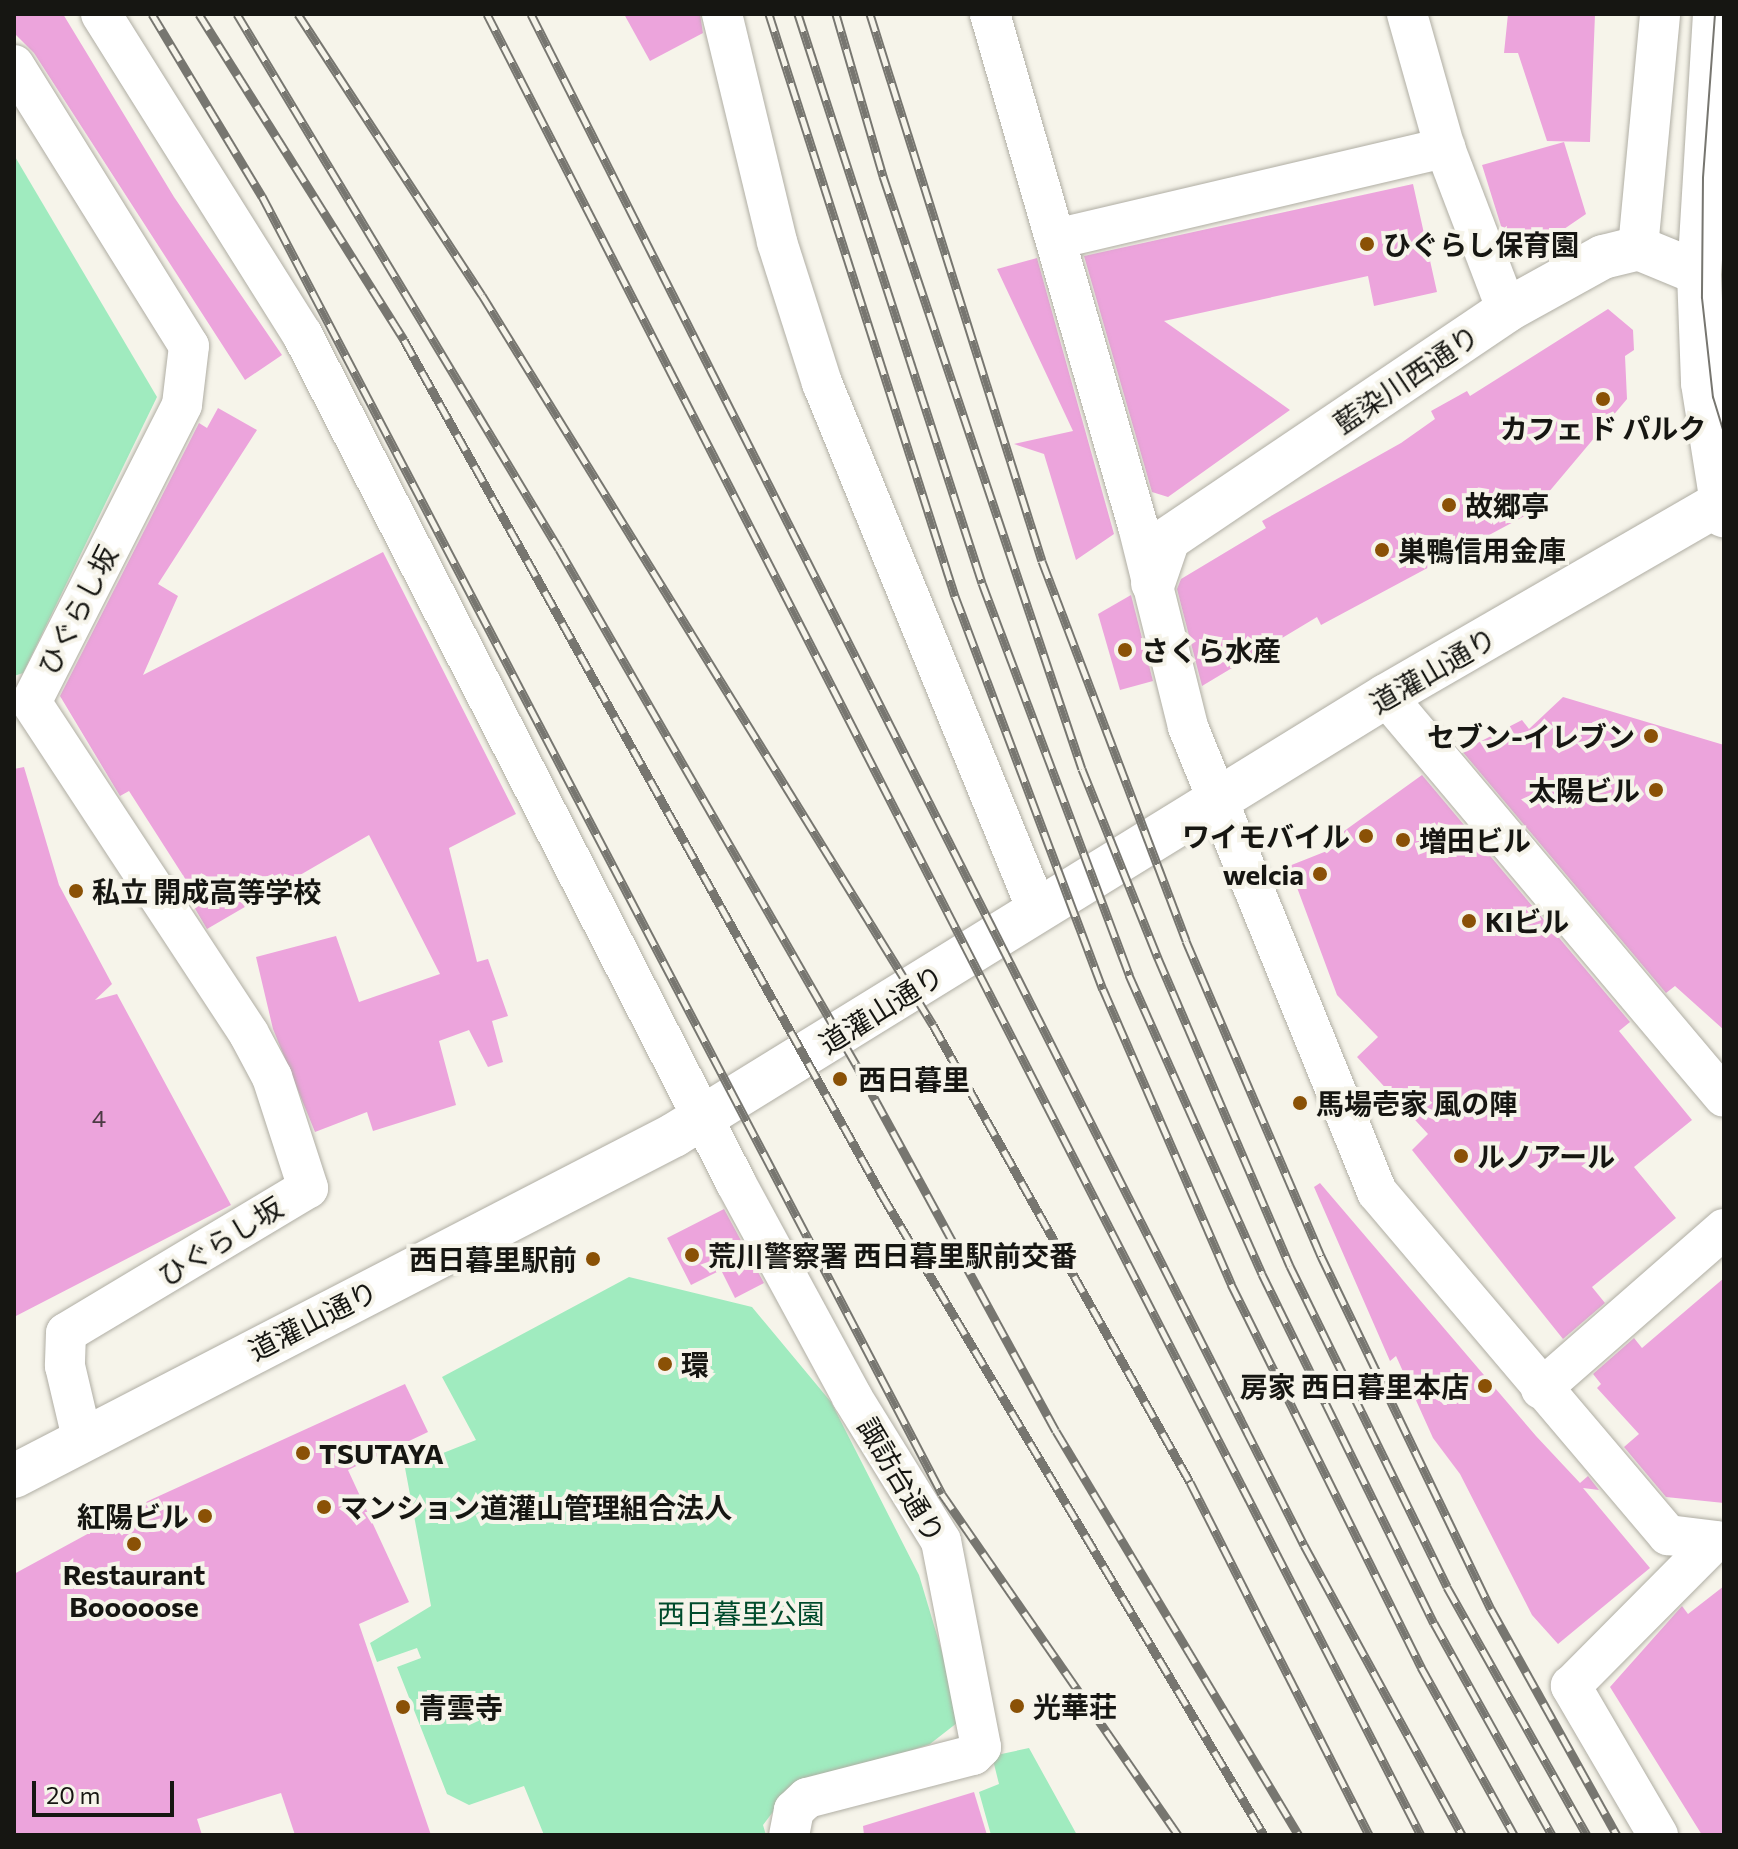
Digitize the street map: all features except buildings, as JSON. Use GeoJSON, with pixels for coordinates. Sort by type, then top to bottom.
{"type":"FeatureCollection","features":[{"type":"Feature","properties":{"kind":"main road"},"geometry":{"type":"LineString","coordinates":[[1715,14],[1699,273],[1703,383],[1723,507]]}},
{"type":"Feature","properties":{"kind":"main road"},"geometry":{"type":"LineString","coordinates":[[1638,248],[1699,273]]}},
{"type":"Feature","properties":{"kind":"main road","name":"藍染川西通り"},"geometry":{"type":"LineString","coordinates":[[1153,583],[1168,539],[1507,310],[1603,257],[1638,248]]}},
{"type":"Feature","properties":{"kind":"main road","name":"道灌山通り"},"geometry":{"type":"LineString","coordinates":[[14,1476],[82,1438],[703,1119],[1386,696],[1723,507]]}},
{"type":"Feature","properties":{"kind":"street"},"geometry":{"type":"LineString","coordinates":[[101,14],[302,334],[703,1119]]}},
{"type":"Feature","properties":{"kind":"street"},"geometry":{"type":"LineString","coordinates":[[722,14],[777,242],[822,383],[1038,912]]}},
{"type":"Feature","properties":{"kind":"street"},"geometry":{"type":"LineString","coordinates":[[990,14],[1153,583],[1188,727],[1377,1192],[1668,1535],[1720,1542]]}},
{"type":"Feature","properties":{"kind":"street"},"geometry":{"type":"LineString","coordinates":[[1407,14],[1445,148],[1507,310]]}},
{"type":"Feature","properties":{"kind":"street"},"geometry":{"type":"LineString","coordinates":[[1638,248],[1660,14]]}},
{"type":"Feature","properties":{"kind":"street","name":"ひぐらし坂"},"geometry":{"type":"LineString","coordinates":[[14,65],[189,346],[182,405],[31,702],[249,1034],[272,1077],[308,1188],[66,1333],[65,1366],[82,1438]]}},
{"type":"Feature","properties":{"kind":"street"},"geometry":{"type":"LineString","coordinates":[[1056,239],[1445,148]]}},
{"type":"Feature","properties":{"kind":"street"},"geometry":{"type":"LineString","coordinates":[[1386,696],[1724,1097]]}},
{"type":"Feature","properties":{"kind":"street","name":"諏訪台通り"},"geometry":{"type":"LineString","coordinates":[[703,1119],[852,1397],[941,1541],[981,1747],[973,1755],[807,1798],[794,1810],[789,1835]]}},
{"type":"Feature","properties":{"kind":"street"},"geometry":{"type":"LineString","coordinates":[[1541,1389],[1724,1229]]}},
{"type":"Feature","properties":{"kind":"street"},"geometry":{"type":"LineString","coordinates":[[1658,1835],[1571,1686],[1720,1542]]}},
{"type":"Feature","properties":{"kind":"green space"},"geometry":{"type":"Polygon","coordinates":[[[14,155],[157,397],[23,673],[14,676],[14,155]]]}},
{"type":"Feature","properties":{"kind":"green space","name":"西日暮里公園"},"geometry":{"type":"Polygon","coordinates":[[[629,1277],[752,1307],[831,1402],[919,1575],[962,1719],[930,1744],[788,1792],[763,1825],[766,1835],[544,1835],[524,1786],[469,1805],[447,1794],[397,1667],[421,1658],[417,1648],[377,1662],[370,1643],[431,1606],[405,1468],[476,1440],[442,1377],[629,1277]]]}},
{"type":"Feature","properties":{"kind":"green space"},"geometry":{"type":"Polygon","coordinates":[[[1029,1748],[1077,1835],[991,1835],[979,1792],[999,1784],[992,1756],[1029,1748]]]}},
{"type":"Feature","properties":{"kind":"tram line"},"geometry":{"type":"LineString","coordinates":[[1715,14],[1703,178],[1702,298],[1713,397],[1724,434]]}},
{"type":"Feature","properties":{"kind":"railway"},"geometry":{"type":"LineString","coordinates":[[152,14],[262,196],[942,1494],[1178,1835]]}},
{"type":"Feature","properties":{"kind":"railway"},"geometry":{"type":"LineString","coordinates":[[199,14],[404,340],[882,1195],[1264,1835]]}},
{"type":"Feature","properties":{"kind":"railway"},"geometry":{"type":"LineString","coordinates":[[237,14],[559,549],[858,1068],[1056,1431],[1299,1835]]}},
{"type":"Feature","properties":{"kind":"railway"},"geometry":{"type":"LineString","coordinates":[[298,14],[482,295],[933,1025],[1190,1482],[1369,1835]]}},
{"type":"Feature","properties":{"kind":"railway"},"geometry":{"type":"LineString","coordinates":[[487,14],[1421,1835]]}},
{"type":"Feature","properties":{"kind":"railway"},"geometry":{"type":"LineString","coordinates":[[531,14],[1304,1545],[1462,1835]]}},
{"type":"Feature","properties":{"kind":"railway"},"geometry":{"type":"LineString","coordinates":[[769,14],[955,596],[1103,989],[1231,1284],[1421,1667],[1514,1835]]}},
{"type":"Feature","properties":{"kind":"railway"},"geometry":{"type":"LineString","coordinates":[[798,14],[982,583],[1129,975],[1262,1274],[1434,1623],[1552,1835]]}},
{"type":"Feature","properties":{"kind":"railway"},"geometry":{"type":"LineString","coordinates":[[836,14],[883,176],[1082,769],[1158,958],[1290,1266],[1447,1587],[1587,1835]]}},
{"type":"Feature","properties":{"kind":"railway"},"geometry":{"type":"LineString","coordinates":[[870,14],[1042,561],[1186,941],[1321,1256],[1491,1609],[1617,1835]]}},
{"type":"Feature","properties":{"kind":"place","name":"ひぐらし保育園"},"geometry":{"type":"Point","coordinates":[1367,244]}},
{"type":"Feature","properties":{"kind":"place","name":"カフェ ド パルク"},"geometry":{"type":"Point","coordinates":[1603,399]}},
{"type":"Feature","properties":{"kind":"place","name":"故郷亭"},"geometry":{"type":"Point","coordinates":[1449,505]}},
{"type":"Feature","properties":{"kind":"place","name":"巣鴨信用金庫"},"geometry":{"type":"Point","coordinates":[1382,550]}},
{"type":"Feature","properties":{"kind":"place","name":"さくら水産"},"geometry":{"type":"Point","coordinates":[1125,650]}},
{"type":"Feature","properties":{"kind":"place","name":"セブン-イレブン"},"geometry":{"type":"Point","coordinates":[1651,736]}},
{"type":"Feature","properties":{"kind":"place","name":"太陽ビル"},"geometry":{"type":"Point","coordinates":[1656,790]}},
{"type":"Feature","properties":{"kind":"place","name":"ワイモバイル"},"geometry":{"type":"Point","coordinates":[1366,836]}},
{"type":"Feature","properties":{"kind":"place","name":"増田ビル"},"geometry":{"type":"Point","coordinates":[1403,840]}},
{"type":"Feature","properties":{"kind":"place","name":"welcia"},"geometry":{"type":"Point","coordinates":[1320,874]}},
{"type":"Feature","properties":{"kind":"place","name":"私立 開成高等学校"},"geometry":{"type":"Point","coordinates":[76,891]}},
{"type":"Feature","properties":{"kind":"place","name":"KIビル"},"geometry":{"type":"Point","coordinates":[1469,921]}},
{"type":"Feature","properties":{"kind":"place","name":"西日暮里"},"geometry":{"type":"Point","coordinates":[840,1079]}},
{"type":"Feature","properties":{"kind":"place","name":"馬場壱家 風の陣"},"geometry":{"type":"Point","coordinates":[1300,1103]}},
{"type":"Feature","properties":{"kind":"place","name":"ルノアール"},"geometry":{"type":"Point","coordinates":[1461,1156]}},
{"type":"Feature","properties":{"kind":"place","name":"荒川警察署 西日暮里駅前交番"},"geometry":{"type":"Point","coordinates":[692,1255]}},
{"type":"Feature","properties":{"kind":"place","name":"西日暮里駅前"},"geometry":{"type":"Point","coordinates":[593,1259]}},
{"type":"Feature","properties":{"kind":"place","name":"環"},"geometry":{"type":"Point","coordinates":[665,1364]}},
{"type":"Feature","properties":{"kind":"place","name":"房家 西日暮里本店"},"geometry":{"type":"Point","coordinates":[1485,1386]}},
{"type":"Feature","properties":{"kind":"place","name":"TSUTAYA"},"geometry":{"type":"Point","coordinates":[303,1453]}},
{"type":"Feature","properties":{"kind":"place","name":"マンション道灌山管理組合法人"},"geometry":{"type":"Point","coordinates":[324,1507]}},
{"type":"Feature","properties":{"kind":"place","name":"紅陽ビル"},"geometry":{"type":"Point","coordinates":[205,1516]}},
{"type":"Feature","properties":{"kind":"place","name":"Restaurant Booooose"},"geometry":{"type":"Point","coordinates":[134,1544]}},
{"type":"Feature","properties":{"kind":"place","name":"光華荘"},"geometry":{"type":"Point","coordinates":[1017,1706]}},
{"type":"Feature","properties":{"kind":"place","name":"青雲寺"},"geometry":{"type":"Point","coordinates":[403,1707]}}]}
